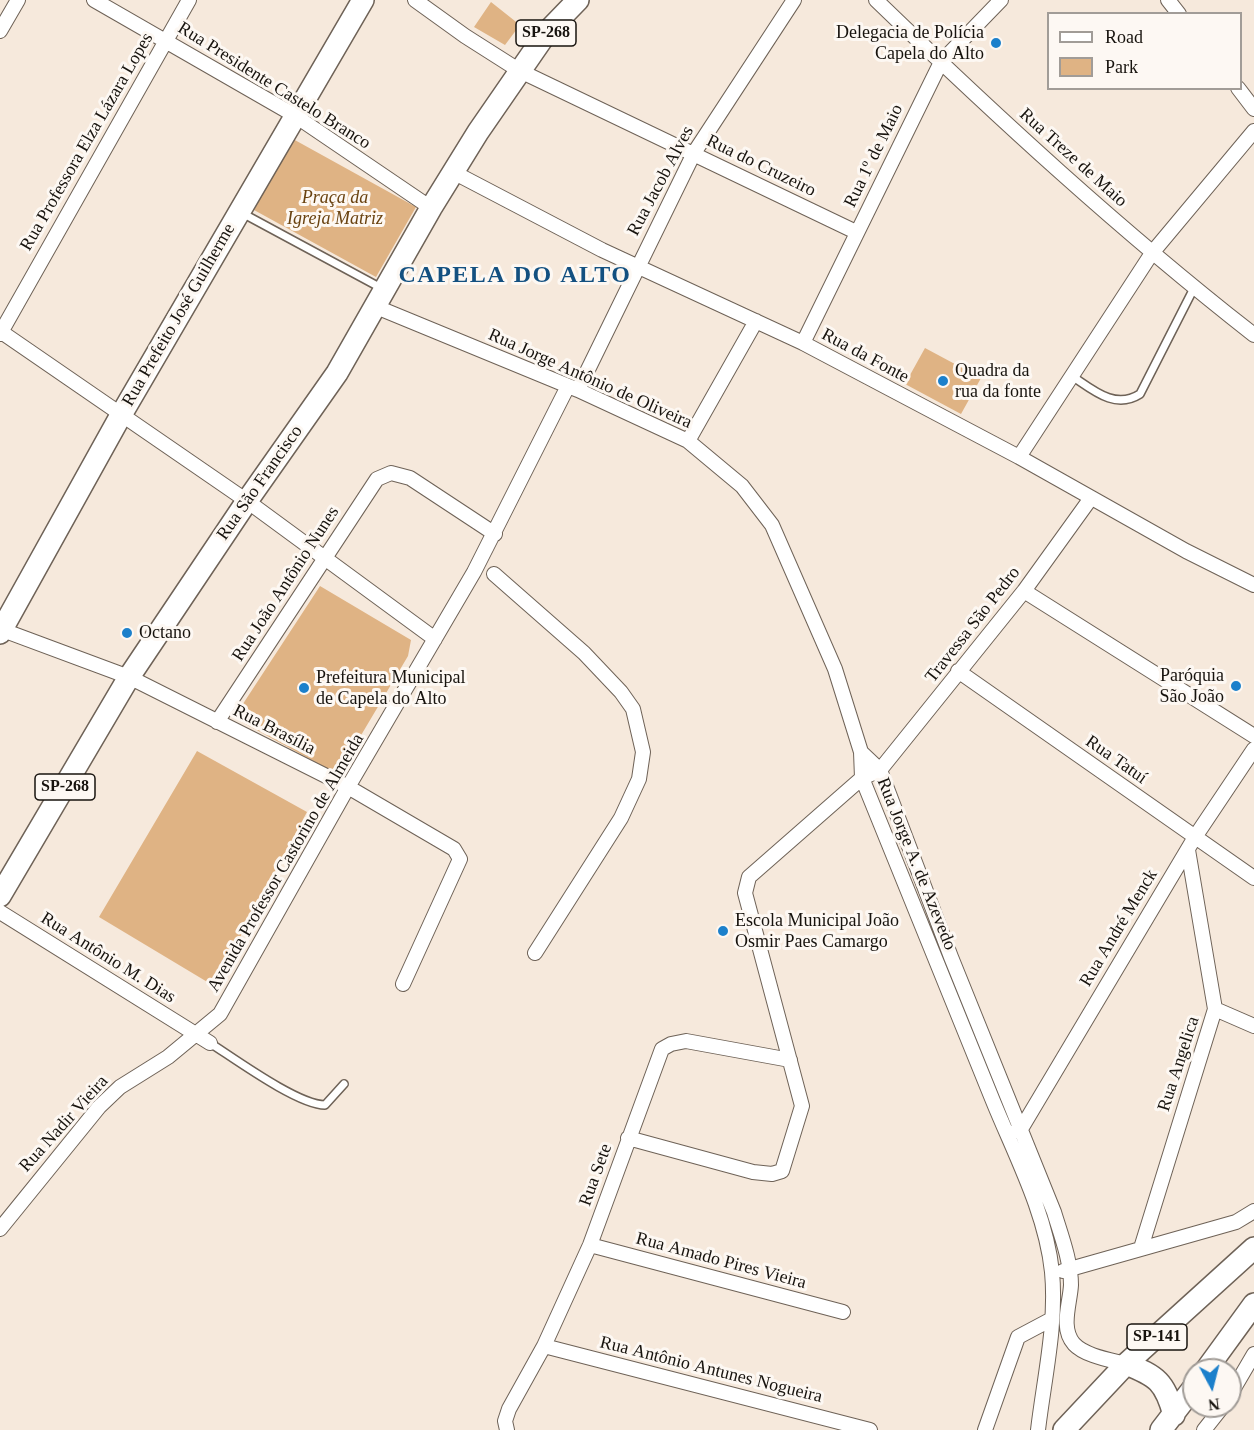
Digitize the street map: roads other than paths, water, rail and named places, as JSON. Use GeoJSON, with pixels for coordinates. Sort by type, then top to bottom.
{"type":"FeatureCollection","features":[{"type":"Feature","properties":{"kind":"main road","name":"Rua Prefeito José Guilherme"},"geometry":{"type":"LineString","coordinates":[[1,630],[121,415],[363,0]]}},
{"type":"Feature","properties":{"kind":"main road","name":"SP-268"},"geometry":{"type":"LineString","coordinates":[[520,71],[547,32],[578,0]]}},
{"type":"Feature","properties":{"kind":"main road","name":"Rua São Francisco"},"geometry":{"type":"LineString","coordinates":[[0,896],[129,677],[246,501],[336,373],[431,208],[520,71]]}},
{"type":"Feature","properties":{"kind":"main road","name":"SP-141"},"geometry":{"type":"LineString","coordinates":[[1064,1430],[1126,1364],[1254,1248]]}},
{"type":"Feature","properties":{"kind":"main road","name":"SP-141"},"geometry":{"type":"LineString","coordinates":[[1215,1358],[1254,1304]]}},
{"type":"Feature","properties":{"kind":"main road"},"geometry":{"type":"LineString","coordinates":[[1126,1364],[1158,1379],[1167,1391],[1167,1422]]}},
{"type":"Feature","properties":{"kind":"main road"},"geometry":{"type":"LineString","coordinates":[[1167,1422],[1182,1403]]}},
{"type":"Feature","properties":{"kind":"street"},"geometry":{"type":"LineString","coordinates":[[0,31],[18,0]]}},
{"type":"Feature","properties":{"kind":"street","name":"Rua Presidente Castelo Branco"},"geometry":{"type":"LineString","coordinates":[[94,0],[166,39],[294,116],[431,208]]}},
{"type":"Feature","properties":{"kind":"street","name":"Rua Professora Elza Lázara Lopes"},"geometry":{"type":"LineString","coordinates":[[0,332],[189,0]]}},
{"type":"Feature","properties":{"kind":"street","name":"Rua Jacob Alves"},"geometry":{"type":"LineString","coordinates":[[573,388],[694,153],[794,0]]}},
{"type":"Feature","properties":{"kind":"street","name":"Rua Treze de Maio"},"geometry":{"type":"LineString","coordinates":[[876,0],[1152,253],[1254,335]]}},
{"type":"Feature","properties":{"kind":"street","name":"Rua 1º de Maio"},"geometry":{"type":"LineString","coordinates":[[803,343],[941,62],[1001,0]]}},
{"type":"Feature","properties":{"kind":"street"},"geometry":{"type":"LineString","coordinates":[[1168,0],[1177,12]]}},
{"type":"Feature","properties":{"kind":"street","name":"Rua do Cruzeiro"},"geometry":{"type":"LineString","coordinates":[[418,1],[520,71],[856,232]]}},
{"type":"Feature","properties":{"kind":"street"},"geometry":{"type":"LineString","coordinates":[[1240,90],[1254,109]]}},
{"type":"Feature","properties":{"kind":"street"},"geometry":{"type":"LineString","coordinates":[[1019,457],[1152,253],[1254,131]]}},
{"type":"Feature","properties":{"kind":"street","name":"Rua da Fonte"},"geometry":{"type":"LineString","coordinates":[[453,172],[541,219],[637,266],[803,343],[1254,585]]}},
{"type":"Feature","properties":{"kind":"street","name":"Rua Jorge Antônio de Oliveira"},"geometry":{"type":"LineString","coordinates":[[379,298],[688,441],[742,486],[772,525],[836,669],[861,752]]}},
{"type":"Feature","properties":{"kind":"street"},"geometry":{"type":"LineString","coordinates":[[688,441],[756,321]]}},
{"type":"Feature","properties":{"kind":"street"},"geometry":{"type":"LineString","coordinates":[[0,332],[246,501],[435,639]]}},
{"type":"Feature","properties":{"kind":"street","name":"Avenida Professor Castorino de Almeida"},"geometry":{"type":"LineString","coordinates":[[168,1057],[220,1014],[495,534],[573,388]]}},
{"type":"Feature","properties":{"kind":"street","name":"Rua João Antônio Nunes"},"geometry":{"type":"LineString","coordinates":[[217,722],[377,479],[391,473],[410,478],[495,534]]}},
{"type":"Feature","properties":{"kind":"street","name":"Travessa São Pedro"},"geometry":{"type":"LineString","coordinates":[[880,770],[1024,591],[1091,498]]}},
{"type":"Feature","properties":{"kind":"street"},"geometry":{"type":"LineString","coordinates":[[494,574],[584,653],[621,692],[633,709],[643,752],[639,779],[621,818],[535,952]]}},
{"type":"Feature","properties":{"kind":"street"},"geometry":{"type":"LineString","coordinates":[[1024,591],[1254,736]]}},
{"type":"Feature","properties":{"kind":"street","name":"Rua Brasília"},"geometry":{"type":"LineString","coordinates":[[1,630],[129,677],[348,787],[454,849],[460,859],[403,984]]}},
{"type":"Feature","properties":{"kind":"street","name":"Rua Tatuí"},"geometry":{"type":"LineString","coordinates":[[958,671],[1254,878]]}},
{"type":"Feature","properties":{"kind":"street","name":"Rua André Menck"},"geometry":{"type":"LineString","coordinates":[[1021,1129],[1195,837],[1254,749]]}},
{"type":"Feature","properties":{"kind":"street","name":"Rua Jorge A. de Azevedo"},"geometry":{"type":"LineString","coordinates":[[861,752],[880,770],[951,957],[1054,1212],[1071,1284],[1067,1317],[1068,1333],[1074,1344],[1097,1356],[1126,1364]]}},
{"type":"Feature","properties":{"kind":"street","name":"Rua Jorge A. de Azevedo"},"geometry":{"type":"LineString","coordinates":[[861,752],[862,778],[1035,1206],[1048,1251],[1052,1291],[1038,1430]]}},
{"type":"Feature","properties":{"kind":"street"},"geometry":{"type":"LineString","coordinates":[[628,1138],[753,1172],[772,1174],[782,1171],[802,1106],[745,893],[749,877],[862,778],[880,770]]}},
{"type":"Feature","properties":{"kind":"street","name":"Rua Angelica"},"geometry":{"type":"LineString","coordinates":[[1140,1248],[1215,1010],[1188,850]]}},
{"type":"Feature","properties":{"kind":"street","name":"Rua Antônio M. Dias"},"geometry":{"type":"LineString","coordinates":[[0,912],[210,1043]]}},
{"type":"Feature","properties":{"kind":"street"},"geometry":{"type":"LineString","coordinates":[[1215,1010],[1254,1026]]}},
{"type":"Feature","properties":{"kind":"street","name":"Rua Sete"},"geometry":{"type":"LineString","coordinates":[[507,1430],[505,1421],[509,1409],[544,1346],[590,1245],[655,1062],[662,1049],[671,1044],[686,1041],[790,1060]]}},
{"type":"Feature","properties":{"kind":"street","name":"Rua Nadir Vieira"},"geometry":{"type":"LineString","coordinates":[[0,1229],[99,1107],[120,1087],[168,1057]]}},
{"type":"Feature","properties":{"kind":"street"},"geometry":{"type":"LineString","coordinates":[[1007,1136],[1021,1129]]}},
{"type":"Feature","properties":{"kind":"street"},"geometry":{"type":"LineString","coordinates":[[1052,1274],[1236,1222],[1253,1214]]}},
{"type":"Feature","properties":{"kind":"street","name":"Rua Amado Pires Vieira"},"geometry":{"type":"LineString","coordinates":[[590,1245],[843,1312]]}},
{"type":"Feature","properties":{"kind":"street"},"geometry":{"type":"LineString","coordinates":[[985,1430],[1018,1337],[1050,1320]]}},
{"type":"Feature","properties":{"kind":"street","name":"Rua Antônio Antunes Nogueira"},"geometry":{"type":"LineString","coordinates":[[544,1346],[870,1430]]}},
{"type":"Feature","properties":{"kind":"street"},"geometry":{"type":"LineString","coordinates":[[1242,1374],[1254,1354]]}},
{"type":"Feature","properties":{"kind":"street"},"geometry":{"type":"LineString","coordinates":[[1204,1430],[1214,1418]]}},
{"type":"Feature","properties":{"kind":"lane"},"geometry":{"type":"LineString","coordinates":[[240,212],[379,298]]}},
{"type":"Feature","properties":{"kind":"lane"},"geometry":{"type":"LineString","coordinates":[[1072,376],[1115,400],[1128,402],[1140,394],[1194,288]]}},
{"type":"Feature","properties":{"kind":"lane"},"geometry":{"type":"LineString","coordinates":[[210,1043],[285,1089],[316,1105],[326,1105],[344,1084]]}},
{"type":"Feature","properties":{"kind":"place","name":"Delegacia de Polícia Capela do Alto"},"geometry":{"type":"Point","coordinates":[996,43]}},
{"type":"Feature","properties":{"kind":"place","name":"Quadra da rua da fonte"},"geometry":{"type":"Point","coordinates":[943,381]}},
{"type":"Feature","properties":{"kind":"place","name":"Octano"},"geometry":{"type":"Point","coordinates":[127,633]}},
{"type":"Feature","properties":{"kind":"place","name":"Paróquia São João"},"geometry":{"type":"Point","coordinates":[1236,686]}},
{"type":"Feature","properties":{"kind":"place","name":"Prefeitura Municipal de Capela do Alto"},"geometry":{"type":"Point","coordinates":[304,688]}},
{"type":"Feature","properties":{"kind":"place","name":"Escola Municipal João Osmir Paes Camargo"},"geometry":{"type":"Point","coordinates":[723,931]}},
{"type":"Feature","properties":{"kind":"district","name":"CAPELA DO ALTO"},"geometry":{"type":"Point","coordinates":[515,276]}},
{"type":"Feature","properties":{"kind":"park label","name":"Praça da Igreja Matriz"},"geometry":{"type":"Point","coordinates":[335,208]}}]}
